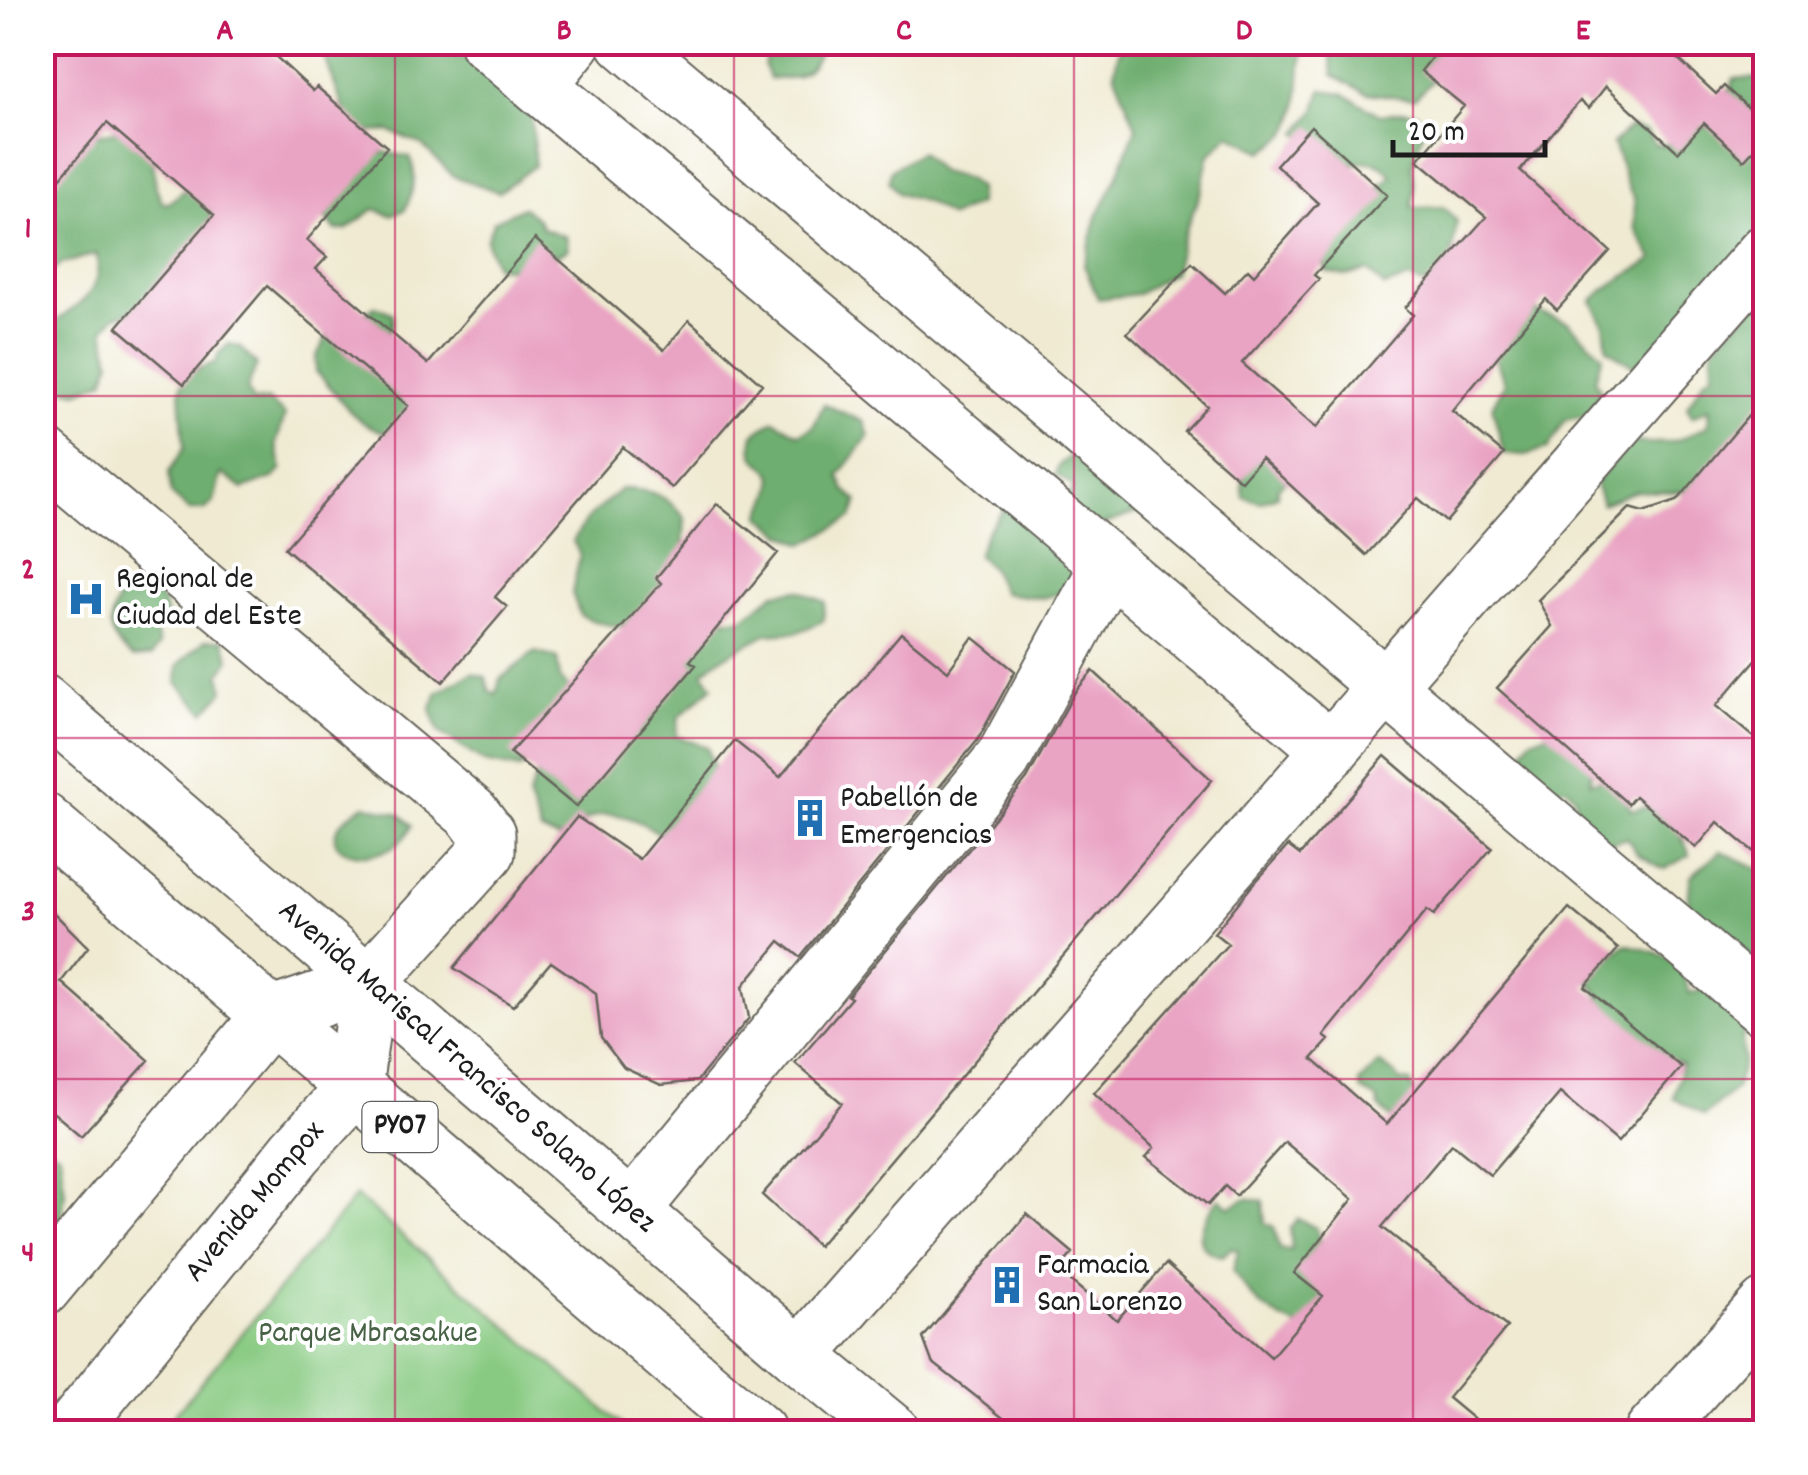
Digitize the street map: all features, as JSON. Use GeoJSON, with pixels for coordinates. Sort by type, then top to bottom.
{"type":"FeatureCollection","features":[{"type":"Feature","properties":{"kind":"street"},"geometry":{"type":"LineString","coordinates":[[487,42],[1331,750]]}},
{"type":"Feature","properties":{"kind":"street"},"geometry":{"type":"LineString","coordinates":[[538,84],[574,42]]}},
{"type":"Feature","properties":{"kind":"street"},"geometry":{"type":"LineString","coordinates":[[624,42],[1766,1009]]}},
{"type":"Feature","properties":{"kind":"street"},"geometry":{"type":"LineString","coordinates":[[800,1356],[1766,252]]}},
{"type":"Feature","properties":{"kind":"street"},"geometry":{"type":"LineString","coordinates":[[42,454],[472,814],[487,834],[487,852],[368,983],[270,1016],[42,1289]]}},
{"type":"Feature","properties":{"kind":"street"},"geometry":{"type":"LineString","coordinates":[[631,1210],[1003,759],[1109,564]]}},
{"type":"Feature","properties":{"kind":"street","name":"Avenida Mariscal Francisco Solano López"},"geometry":{"type":"LineString","coordinates":[[42,702],[892,1432]]}},
{"type":"Feature","properties":{"kind":"street","name":"PY07"},"geometry":{"type":"LineString","coordinates":[[42,820],[758,1432]]}},
{"type":"Feature","properties":{"kind":"street"},"geometry":{"type":"LineString","coordinates":[[354,1088],[368,983]]}},
{"type":"Feature","properties":{"kind":"street","name":"Avenida Mompox"},"geometry":{"type":"LineString","coordinates":[[70,1432],[296,1152],[354,1088]]}},
{"type":"Feature","properties":{"kind":"street"},"geometry":{"type":"LineString","coordinates":[[1654,1432],[1766,1306]]}},
{"type":"Feature","properties":{"kind":"green space"},"geometry":{"type":"Polygon","coordinates":[[[1329,42],[1452,43],[1450,65],[1414,99],[1367,93],[1333,75],[1329,42]]]}},
{"type":"Feature","properties":{"kind":"green space"},"geometry":{"type":"Polygon","coordinates":[[[310,43],[519,43],[534,166],[499,192],[453,176],[422,145],[390,131],[352,133],[326,60],[310,43]]]}},
{"type":"Feature","properties":{"kind":"green space"},"geometry":{"type":"Polygon","coordinates":[[[727,43],[823,46],[809,68],[796,76],[779,79],[769,78],[764,66],[768,52],[757,45],[727,43]]]}},
{"type":"Feature","properties":{"kind":"green space"},"geometry":{"type":"Polygon","coordinates":[[[1121,43],[1305,43],[1297,110],[1287,134],[1263,152],[1230,134],[1208,157],[1174,272],[1138,294],[1098,299],[1084,265],[1097,216],[1136,127],[1114,72],[1121,43]]]}},
{"type":"Feature","properties":{"kind":"green space"},"geometry":{"type":"Polygon","coordinates":[[[1734,78],[1765,79],[1765,255],[1635,367],[1607,348],[1604,325],[1592,301],[1653,259],[1635,228],[1634,197],[1612,144],[1631,127],[1646,131],[1655,144],[1666,145],[1691,127],[1716,127],[1734,78]]]}},
{"type":"Feature","properties":{"kind":"green space"},"geometry":{"type":"Polygon","coordinates":[[[1322,90],[1343,93],[1380,115],[1417,113],[1423,132],[1412,166],[1412,208],[1443,207],[1457,221],[1449,274],[1433,288],[1408,279],[1384,287],[1368,271],[1345,276],[1327,272],[1322,256],[1371,194],[1392,176],[1374,163],[1339,167],[1318,143],[1298,133],[1316,109],[1322,90]]]}},
{"type":"Feature","properties":{"kind":"green space"},"geometry":{"type":"Polygon","coordinates":[[[121,130],[152,157],[162,202],[167,204],[189,187],[213,203],[207,231],[153,303],[114,317],[104,330],[111,362],[104,381],[78,392],[59,388],[47,363],[44,345],[56,322],[89,293],[97,276],[97,254],[61,264],[43,279],[43,187],[89,135],[121,130]]]}},
{"type":"Feature","properties":{"kind":"green space"},"geometry":{"type":"Polygon","coordinates":[[[383,152],[410,157],[413,184],[405,210],[391,215],[374,209],[346,230],[335,230],[320,209],[362,166],[383,152]]]}},
{"type":"Feature","properties":{"kind":"green space"},"geometry":{"type":"Polygon","coordinates":[[[920,152],[940,172],[967,179],[978,188],[978,204],[950,217],[926,202],[899,194],[889,182],[891,170],[920,152]]]}},
{"type":"Feature","properties":{"kind":"green space"},"geometry":{"type":"Polygon","coordinates":[[[523,207],[538,219],[542,228],[566,237],[568,249],[533,265],[495,266],[486,240],[494,221],[523,207]]]}},
{"type":"Feature","properties":{"kind":"green space"},"geometry":{"type":"Polygon","coordinates":[[[1766,294],[1765,451],[1717,488],[1636,491],[1602,504],[1595,484],[1630,441],[1670,442],[1708,425],[1710,408],[1692,416],[1687,406],[1706,377],[1714,373],[1713,348],[1766,294]]]}},
{"type":"Feature","properties":{"kind":"green space"},"geometry":{"type":"Polygon","coordinates":[[[375,306],[392,313],[387,344],[389,362],[413,412],[389,434],[354,416],[316,372],[316,357],[335,321],[351,321],[375,306]]]}},
{"type":"Feature","properties":{"kind":"green space"},"geometry":{"type":"Polygon","coordinates":[[[1529,309],[1568,322],[1603,355],[1595,379],[1601,391],[1587,416],[1565,420],[1548,449],[1525,455],[1504,454],[1492,406],[1505,383],[1495,358],[1529,309]]]}},
{"type":"Feature","properties":{"kind":"green space"},"geometry":{"type":"Polygon","coordinates":[[[229,344],[240,347],[257,365],[247,389],[253,402],[268,400],[285,415],[276,444],[282,469],[275,477],[243,489],[221,473],[214,502],[205,510],[189,510],[171,494],[169,472],[184,448],[180,392],[184,375],[216,362],[218,354],[229,344]]]}},
{"type":"Feature","properties":{"kind":"green space"},"geometry":{"type":"Polygon","coordinates":[[[824,404],[864,422],[869,436],[839,476],[845,490],[858,501],[852,518],[804,544],[783,534],[761,516],[772,488],[772,476],[753,454],[752,446],[754,434],[774,420],[799,434],[813,427],[824,404]]]}},
{"type":"Feature","properties":{"kind":"green space"},"geometry":{"type":"Polygon","coordinates":[[[1088,443],[1140,512],[1102,525],[1078,589],[1042,598],[1003,593],[991,568],[977,555],[987,531],[1013,498],[1064,501],[1074,487],[1055,474],[1060,464],[1088,443]]]}},
{"type":"Feature","properties":{"kind":"green space"},"geometry":{"type":"Polygon","coordinates":[[[1261,450],[1296,469],[1278,488],[1277,496],[1260,502],[1244,497],[1243,477],[1261,450]]]}},
{"type":"Feature","properties":{"kind":"green space"},"geometry":{"type":"Polygon","coordinates":[[[621,489],[658,495],[685,518],[682,568],[662,615],[612,625],[580,615],[572,593],[580,555],[573,541],[586,520],[621,489]]]}},
{"type":"Feature","properties":{"kind":"green space"},"geometry":{"type":"Polygon","coordinates":[[[152,590],[163,602],[167,617],[155,630],[159,644],[152,656],[134,658],[113,637],[112,615],[120,595],[152,590]]]}},
{"type":"Feature","properties":{"kind":"green space"},"geometry":{"type":"Polygon","coordinates":[[[798,590],[825,602],[823,621],[798,632],[766,634],[716,661],[703,672],[713,686],[679,717],[676,736],[707,747],[718,780],[680,847],[637,821],[613,815],[589,819],[563,840],[541,832],[528,797],[540,767],[724,619],[742,619],[775,593],[798,590]]]}},
{"type":"Feature","properties":{"kind":"green space"},"geometry":{"type":"Polygon","coordinates":[[[205,640],[224,640],[230,660],[220,673],[224,691],[205,712],[177,683],[178,665],[205,640]]]}},
{"type":"Feature","properties":{"kind":"green space"},"geometry":{"type":"Polygon","coordinates":[[[535,652],[557,658],[560,678],[570,690],[534,756],[520,769],[484,762],[439,732],[431,710],[438,692],[472,673],[486,677],[489,690],[496,694],[500,679],[535,652]]]}},
{"type":"Feature","properties":{"kind":"green space"},"geometry":{"type":"Polygon","coordinates":[[[1567,726],[1593,756],[1590,782],[1615,775],[1631,810],[1663,803],[1690,855],[1664,869],[1637,854],[1627,838],[1608,844],[1577,825],[1575,796],[1566,787],[1541,792],[1518,757],[1531,739],[1567,726]]]}},
{"type":"Feature","properties":{"kind":"green space"},"geometry":{"type":"Polygon","coordinates":[[[365,805],[400,814],[412,825],[400,842],[384,852],[349,853],[338,846],[335,835],[343,821],[365,805]]]}},
{"type":"Feature","properties":{"kind":"green space"},"geometry":{"type":"Polygon","coordinates":[[[1721,851],[1766,872],[1765,974],[1759,957],[1727,955],[1700,929],[1691,913],[1691,876],[1721,851]]]}},
{"type":"Feature","properties":{"kind":"green space"},"geometry":{"type":"Polygon","coordinates":[[[1626,944],[1668,958],[1681,971],[1689,993],[1715,987],[1748,1008],[1742,1042],[1744,1059],[1736,1088],[1704,1116],[1673,1098],[1682,1065],[1605,1028],[1600,996],[1590,982],[1606,960],[1626,944]]]}},
{"type":"Feature","properties":{"kind":"green space"},"geometry":{"type":"Polygon","coordinates":[[[1379,1063],[1399,1081],[1410,1082],[1417,1100],[1392,1119],[1379,1107],[1377,1099],[1361,1090],[1359,1083],[1379,1063]]]}},
{"type":"Feature","properties":{"kind":"green space"},"geometry":{"type":"Polygon","coordinates":[[[43,1144],[60,1154],[65,1193],[58,1243],[43,1255],[43,1144]]]}},
{"type":"Feature","properties":{"kind":"green space","name":"Parque Mbrasakue"},"geometry":{"type":"Polygon","coordinates":[[[356,1196],[630,1432],[160,1432],[356,1196]]]}},
{"type":"Feature","properties":{"kind":"green space"},"geometry":{"type":"Polygon","coordinates":[[[1219,1198],[1230,1207],[1247,1198],[1263,1201],[1265,1223],[1274,1227],[1280,1249],[1292,1250],[1290,1228],[1298,1219],[1317,1228],[1327,1309],[1305,1329],[1272,1314],[1248,1291],[1233,1271],[1238,1250],[1231,1248],[1223,1256],[1203,1247],[1200,1232],[1219,1198]]]}},
{"type":"Feature","properties":{"kind":"building"},"geometry":{"type":"Polygon","coordinates":[[[42,42],[260,42],[313,91],[317,87],[387,147],[307,240],[327,257],[316,269],[428,364],[535,239],[664,350],[689,320],[762,384],[672,488],[623,447],[495,597],[507,607],[443,682],[285,548],[408,406],[267,286],[184,384],[117,327],[214,215],[107,123],[42,199],[42,42]]]}},
{"type":"Feature","properties":{"kind":"building"},"geometry":{"type":"Polygon","coordinates":[[[1444,42],[1660,42],[1716,94],[1724,86],[1766,124],[1766,136],[1744,160],[1704,123],[1678,152],[1606,86],[1589,108],[1580,101],[1520,171],[1610,251],[1557,310],[1546,299],[1452,411],[1504,454],[1446,522],[1418,498],[1366,555],[1261,458],[1241,481],[1184,431],[1207,406],[1127,333],[1192,263],[1225,293],[1248,269],[1254,275],[1318,203],[1276,165],[1311,126],[1387,195],[1314,275],[1319,279],[1242,363],[1316,428],[1413,315],[1405,308],[1486,217],[1418,160],[1464,106],[1421,71],[1444,42]]]}},
{"type":"Feature","properties":{"kind":"building"},"geometry":{"type":"Polygon","coordinates":[[[1766,395],[1766,648],[1716,706],[1766,748],[1766,862],[1718,822],[1696,848],[1635,796],[1628,804],[1497,688],[1552,626],[1538,600],[1630,508],[1644,512],[1677,501],[1766,395]]]}},
{"type":"Feature","properties":{"kind":"building"},"geometry":{"type":"Polygon","coordinates":[[[717,504],[778,553],[690,661],[696,665],[576,807],[510,753],[661,583],[656,578],[717,504]]]}},
{"type":"Feature","properties":{"kind":"building","name":"Pabellón de Emergencias"},"geometry":{"type":"Polygon","coordinates":[[[901,633],[948,671],[973,637],[1015,671],[977,741],[800,957],[780,941],[743,986],[749,1018],[697,1081],[661,1085],[624,1068],[601,1038],[596,993],[551,962],[513,1006],[454,968],[577,817],[639,859],[735,741],[780,777],[901,633]]]}},
{"type":"Feature","properties":{"kind":"building"},"geometry":{"type":"Polygon","coordinates":[[[1093,671],[1212,780],[818,1246],[762,1195],[842,1103],[795,1063],[1027,779],[1075,692],[1093,671]]]}},
{"type":"Feature","properties":{"kind":"building"},"geometry":{"type":"Polygon","coordinates":[[[1385,756],[1492,848],[1434,915],[1427,910],[1324,1036],[1329,1040],[1312,1059],[1387,1124],[1569,908],[1618,949],[1585,987],[1681,1067],[1618,1142],[1560,1093],[1490,1175],[1452,1144],[1382,1227],[1507,1327],[1448,1398],[1489,1432],[1021,1432],[932,1362],[923,1338],[1027,1214],[1073,1253],[1058,1270],[1117,1320],[1166,1264],[1271,1357],[1323,1296],[1294,1273],[1353,1199],[1285,1142],[1236,1196],[1225,1186],[1208,1205],[1146,1157],[1154,1148],[1094,1093],[1228,944],[1214,933],[1251,887],[1288,846],[1300,855],[1385,756]]]}},
{"type":"Feature","properties":{"kind":"building"},"geometry":{"type":"Polygon","coordinates":[[[42,901],[88,947],[61,982],[149,1060],[81,1136],[42,1103],[42,901]]]}},
{"type":"Feature","properties":{"kind":"place","name":"Regional de Ciudad del Este"},"geometry":{"type":"Point","coordinates":[86,599]}},
{"type":"Feature","properties":{"kind":"place","name":"Pabellón de Emergencias"},"geometry":{"type":"Point","coordinates":[810,818]}},
{"type":"Feature","properties":{"kind":"place","name":"Farmacia San Lorenzo"},"geometry":{"type":"Point","coordinates":[1007,1285]}}]}
